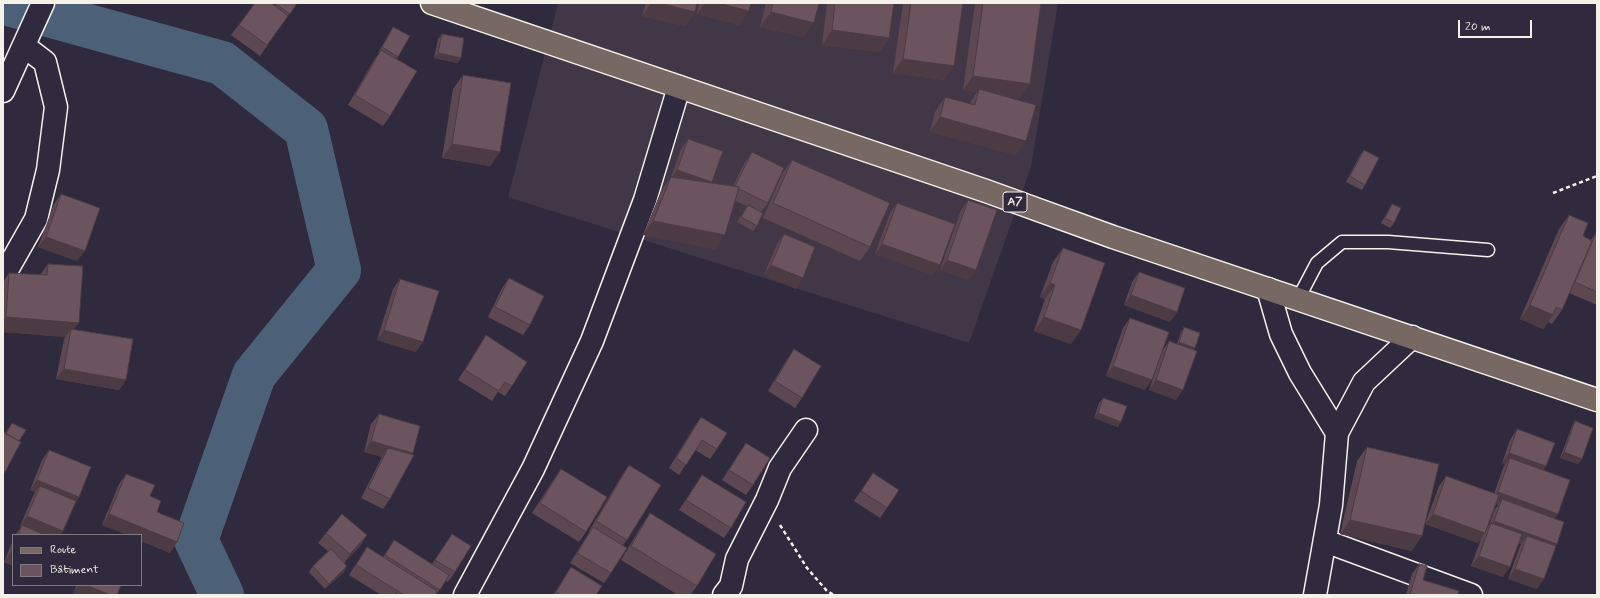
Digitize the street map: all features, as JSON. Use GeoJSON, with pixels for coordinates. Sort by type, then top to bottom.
{"type":"FeatureCollection","features":[{"type":"Feature","properties":{"kind":"main road","name":"A7"},"geometry":{"type":"LineString","coordinates":[[432,3],[1597,400]]}},
{"type":"Feature","properties":{"kind":"street"},"geometry":{"type":"LineString","coordinates":[[3,90],[43,3]]}},
{"type":"Feature","properties":{"kind":"street"},"geometry":{"type":"LineString","coordinates":[[3,277],[36,219],[48,170],[56,107],[45,62],[27,40]]}},
{"type":"Feature","properties":{"kind":"street"},"geometry":{"type":"LineString","coordinates":[[465,595],[533,469],[592,341],[645,200],[679,87]]}},
{"type":"Feature","properties":{"kind":"street"},"geometry":{"type":"LineString","coordinates":[[1268,289],[1280,334],[1300,373],[1337,433]]}},
{"type":"Feature","properties":{"kind":"street"},"geometry":{"type":"LineString","coordinates":[[1315,595],[1331,505],[1337,433],[1364,382],[1412,337]]}},
{"type":"Feature","properties":{"kind":"street"},"geometry":{"type":"LineString","coordinates":[[724,595],[731,586],[737,559],[767,500],[780,468],[806,430]]}},
{"type":"Feature","properties":{"kind":"street"},"geometry":{"type":"LineString","coordinates":[[1325,542],[1471,595]]}},
{"type":"Feature","properties":{"kind":"lane"},"geometry":{"type":"LineString","coordinates":[[1298,299],[1317,263],[1342,242],[1388,242],[1488,250]]}},
{"type":"Feature","properties":{"kind":"path"},"geometry":{"type":"LineString","coordinates":[[1553,193],[1597,176]]}},
{"type":"Feature","properties":{"kind":"path"},"geometry":{"type":"LineString","coordinates":[[767,500],[786,536],[807,568],[827,591],[834,595]]}},
{"type":"Feature","properties":{"kind":"shaded area"},"geometry":{"type":"Polygon","coordinates":[[[558,3],[1058,3],[1031,167],[969,343],[508,197],[558,3]]]}},
{"type":"Feature","properties":{"kind":"building"},"geometry":{"type":"Polygon","coordinates":[[[255,3],[271,3],[288,16],[267,45],[239,25],[255,3]]]}},
{"type":"Feature","properties":{"kind":"building"},"geometry":{"type":"Polygon","coordinates":[[[297,3],[290,14],[276,4],[297,3]]]}},
{"type":"Feature","properties":{"kind":"building"},"geometry":{"type":"Polygon","coordinates":[[[659,3],[697,3],[695,12],[659,3]]]}},
{"type":"Feature","properties":{"kind":"building"},"geometry":{"type":"Polygon","coordinates":[[[718,3],[751,3],[749,11],[718,3]]]}},
{"type":"Feature","properties":{"kind":"building"},"geometry":{"type":"Polygon","coordinates":[[[773,3],[819,3],[814,23],[771,12],[773,3]]]}},
{"type":"Feature","properties":{"kind":"building"},"geometry":{"type":"Polygon","coordinates":[[[835,3],[894,3],[889,38],[832,30],[835,3]]]}},
{"type":"Feature","properties":{"kind":"building"},"geometry":{"type":"Polygon","coordinates":[[[911,3],[963,3],[954,66],[903,59],[911,3]]]}},
{"type":"Feature","properties":{"kind":"building"},"geometry":{"type":"Polygon","coordinates":[[[983,3],[1041,3],[1030,84],[973,76],[983,3]]]}},
{"type":"Feature","properties":{"kind":"building"},"geometry":{"type":"Polygon","coordinates":[[[393,27],[410,36],[398,57],[382,47],[393,27]]]}},
{"type":"Feature","properties":{"kind":"building"},"geometry":{"type":"Polygon","coordinates":[[[442,34],[464,38],[461,58],[438,53],[442,34]]]}},
{"type":"Feature","properties":{"kind":"building"},"geometry":{"type":"Polygon","coordinates":[[[381,50],[417,71],[390,116],[355,95],[381,50]]]}},
{"type":"Feature","properties":{"kind":"building"},"geometry":{"type":"Polygon","coordinates":[[[463,75],[511,83],[500,152],[452,144],[463,75]]]}},
{"type":"Feature","properties":{"kind":"building"},"geometry":{"type":"Polygon","coordinates":[[[979,89],[1036,105],[1026,141],[940,117],[945,97],[975,105],[979,89]]]}},
{"type":"Feature","properties":{"kind":"building"},"geometry":{"type":"Polygon","coordinates":[[[688,139],[723,151],[712,182],[677,170],[688,139]]]}},
{"type":"Feature","properties":{"kind":"building"},"geometry":{"type":"Polygon","coordinates":[[[1364,150],[1379,158],[1365,185],[1350,176],[1364,150]]]}},
{"type":"Feature","properties":{"kind":"building"},"geometry":{"type":"Polygon","coordinates":[[[752,152],[784,168],[768,203],[735,186],[752,152]]]}},
{"type":"Feature","properties":{"kind":"building"},"geometry":{"type":"Polygon","coordinates":[[[792,160],[890,203],[870,247],[773,203],[792,160]]]}},
{"type":"Feature","properties":{"kind":"building"},"geometry":{"type":"Polygon","coordinates":[[[671,177],[739,187],[725,235],[653,221],[671,177]]]}},
{"type":"Feature","properties":{"kind":"building"},"geometry":{"type":"Polygon","coordinates":[[[61,194],[100,208],[85,251],[46,237],[61,194]]]}},
{"type":"Feature","properties":{"kind":"building"},"geometry":{"type":"Polygon","coordinates":[[[968,200],[997,210],[976,270],[947,260],[968,200]]]}},
{"type":"Feature","properties":{"kind":"building"},"geometry":{"type":"Polygon","coordinates":[[[897,203],[955,224],[940,265],[882,244],[897,203]]]}},
{"type":"Feature","properties":{"kind":"building"},"geometry":{"type":"Polygon","coordinates":[[[1392,204],[1401,208],[1394,223],[1385,218],[1392,204]]]}},
{"type":"Feature","properties":{"kind":"building"},"geometry":{"type":"Polygon","coordinates":[[[748,205],[763,213],[757,226],[741,217],[748,205]]]}},
{"type":"Feature","properties":{"kind":"building"},"geometry":{"type":"Polygon","coordinates":[[[1569,215],[1588,223],[1583,236],[1592,241],[1562,310],[1556,307],[1553,315],[1530,305],[1569,215]]]}},
{"type":"Feature","properties":{"kind":"building"},"geometry":{"type":"Polygon","coordinates":[[[1597,233],[1597,292],[1575,282],[1597,233]]]}},
{"type":"Feature","properties":{"kind":"building"},"geometry":{"type":"Polygon","coordinates":[[[784,234],[815,247],[803,278],[771,265],[784,234]]]}},
{"type":"Feature","properties":{"kind":"building"},"geometry":{"type":"Polygon","coordinates":[[[1063,248],[1105,263],[1081,330],[1044,317],[1055,285],[1050,283],[1063,248]]]}},
{"type":"Feature","properties":{"kind":"building"},"geometry":{"type":"Polygon","coordinates":[[[48,264],[83,266],[79,323],[6,317],[9,273],[47,275],[48,264]]]}},
{"type":"Feature","properties":{"kind":"building"},"geometry":{"type":"Polygon","coordinates":[[[1139,272],[1185,288],[1177,312],[1131,295],[1139,272]]]}},
{"type":"Feature","properties":{"kind":"building"},"geometry":{"type":"Polygon","coordinates":[[[509,278],[544,296],[530,325],[495,307],[509,278]]]}},
{"type":"Feature","properties":{"kind":"building"},"geometry":{"type":"Polygon","coordinates":[[[400,279],[439,291],[423,342],[384,330],[400,279]]]}},
{"type":"Feature","properties":{"kind":"building"},"geometry":{"type":"Polygon","coordinates":[[[1130,318],[1169,332],[1152,380],[1113,366],[1130,318]]]}},
{"type":"Feature","properties":{"kind":"building"},"geometry":{"type":"Polygon","coordinates":[[[1184,327],[1200,333],[1195,348],[1179,342],[1184,327]]]}},
{"type":"Feature","properties":{"kind":"building"},"geometry":{"type":"Polygon","coordinates":[[[71,329],[133,339],[126,380],[64,369],[71,329]]]}},
{"type":"Feature","properties":{"kind":"building"},"geometry":{"type":"Polygon","coordinates":[[[486,335],[527,362],[512,386],[505,382],[499,391],[465,370],[486,335]]]}},
{"type":"Feature","properties":{"kind":"building"},"geometry":{"type":"Polygon","coordinates":[[[1169,341],[1197,351],[1183,390],[1156,380],[1169,341]]]}},
{"type":"Feature","properties":{"kind":"building"},"geometry":{"type":"Polygon","coordinates":[[[794,349],[821,366],[802,398],[775,381],[794,349]]]}},
{"type":"Feature","properties":{"kind":"building"},"geometry":{"type":"Polygon","coordinates":[[[1103,398],[1127,406],[1121,422],[1098,413],[1103,398]]]}},
{"type":"Feature","properties":{"kind":"building"},"geometry":{"type":"Polygon","coordinates":[[[379,414],[420,426],[413,453],[371,441],[379,414]]]}},
{"type":"Feature","properties":{"kind":"building"},"geometry":{"type":"Polygon","coordinates":[[[701,417],[727,433],[717,449],[702,440],[686,465],[676,458],[701,417]]]}},
{"type":"Feature","properties":{"kind":"building"},"geometry":{"type":"Polygon","coordinates":[[[1575,421],[1593,428],[1582,459],[1564,452],[1575,421]]]}},
{"type":"Feature","properties":{"kind":"building"},"geometry":{"type":"Polygon","coordinates":[[[12,423],[26,430],[19,441],[6,434],[12,423]]]}},
{"type":"Feature","properties":{"kind":"building"},"geometry":{"type":"Polygon","coordinates":[[[1517,429],[1555,443],[1546,466],[1509,453],[1517,429]]]}},
{"type":"Feature","properties":{"kind":"building"},"geometry":{"type":"Polygon","coordinates":[[[3,432],[21,442],[5,472],[3,470],[3,432]]]}},
{"type":"Feature","properties":{"kind":"building"},"geometry":{"type":"Polygon","coordinates":[[[746,443],[770,458],[753,485],[729,470],[746,443]]]}},
{"type":"Feature","properties":{"kind":"building"},"geometry":{"type":"Polygon","coordinates":[[[1367,447],[1439,464],[1422,536],[1350,520],[1367,447]]]}},
{"type":"Feature","properties":{"kind":"building"},"geometry":{"type":"Polygon","coordinates":[[[388,448],[414,455],[390,499],[368,488],[388,448]]]}},
{"type":"Feature","properties":{"kind":"building"},"geometry":{"type":"Polygon","coordinates":[[[49,450],[91,467],[79,497],[37,480],[49,450]]]}},
{"type":"Feature","properties":{"kind":"building"},"geometry":{"type":"Polygon","coordinates":[[[1510,458],[1570,480],[1558,514],[1498,492],[1510,458]]]}},
{"type":"Feature","properties":{"kind":"building"},"geometry":{"type":"Polygon","coordinates":[[[629,465],[661,485],[627,540],[596,521],[629,465]]]}},
{"type":"Feature","properties":{"kind":"building"},"geometry":{"type":"Polygon","coordinates":[[[561,469],[607,497],[586,532],[540,503],[561,469]]]}},
{"type":"Feature","properties":{"kind":"building"},"geometry":{"type":"Polygon","coordinates":[[[873,473],[899,490],[887,508],[861,491],[873,473]]]}},
{"type":"Feature","properties":{"kind":"building"},"geometry":{"type":"Polygon","coordinates":[[[126,474],[155,485],[150,496],[161,501],[157,512],[184,523],[177,542],[109,514],[126,474]]]}},
{"type":"Feature","properties":{"kind":"building"},"geometry":{"type":"Polygon","coordinates":[[[702,475],[746,502],[731,528],[686,500],[702,475]]]}},
{"type":"Feature","properties":{"kind":"building"},"geometry":{"type":"Polygon","coordinates":[[[1446,476],[1499,495],[1485,533],[1433,514],[1446,476]]]}},
{"type":"Feature","properties":{"kind":"building"},"geometry":{"type":"Polygon","coordinates":[[[40,486],[76,501],[63,531],[27,516],[40,486]]]}},
{"type":"Feature","properties":{"kind":"building"},"geometry":{"type":"Polygon","coordinates":[[[1502,499],[1564,522],[1557,544],[1494,521],[1502,499]]]}},
{"type":"Feature","properties":{"kind":"building"},"geometry":{"type":"Polygon","coordinates":[[[650,513],[716,554],[697,586],[631,546],[650,513]]]}},
{"type":"Feature","properties":{"kind":"building"},"geometry":{"type":"Polygon","coordinates":[[[342,514],[367,535],[350,554],[326,533],[342,514]]]}},
{"type":"Feature","properties":{"kind":"building"},"geometry":{"type":"Polygon","coordinates":[[[1491,523],[1522,534],[1510,567],[1479,556],[1491,523]]]}},
{"type":"Feature","properties":{"kind":"building"},"geometry":{"type":"Polygon","coordinates":[[[22,525],[43,534],[18,534],[22,525]]]}},
{"type":"Feature","properties":{"kind":"building"},"geometry":{"type":"Polygon","coordinates":[[[593,527],[627,548],[611,573],[577,553],[593,527]]]}},
{"type":"Feature","properties":{"kind":"building"},"geometry":{"type":"Polygon","coordinates":[[[452,534],[471,546],[455,572],[435,560],[452,534]]]}},
{"type":"Feature","properties":{"kind":"building"},"geometry":{"type":"Polygon","coordinates":[[[1527,536],[1556,546],[1544,579],[1515,569],[1527,536]]]}},
{"type":"Feature","properties":{"kind":"building"},"geometry":{"type":"Polygon","coordinates":[[[394,540],[449,575],[440,590],[385,555],[394,540]]]}},
{"type":"Feature","properties":{"kind":"building"},"geometry":{"type":"Polygon","coordinates":[[[367,547],[437,591],[435,595],[404,595],[356,565],[367,547]]]}},
{"type":"Feature","properties":{"kind":"building"},"geometry":{"type":"Polygon","coordinates":[[[331,549],[347,566],[329,584],[313,566],[331,549]]]}},
{"type":"Feature","properties":{"kind":"building"},"geometry":{"type":"Polygon","coordinates":[[[1419,564],[1427,566],[1423,580],[1459,591],[1458,595],[1410,595],[1419,564]]]}},
{"type":"Feature","properties":{"kind":"building"},"geometry":{"type":"Polygon","coordinates":[[[571,567],[602,586],[596,595],[561,595],[556,592],[571,567]]]}},
{"type":"Feature","properties":{"kind":"building"},"geometry":{"type":"Polygon","coordinates":[[[88,586],[121,586],[117,595],[110,595],[88,586]]]}},
{"type":"Feature","properties":{"kind":"waterway"},"geometry":{"type":"LineString","coordinates":[[5,3],[222,63],[306,129],[339,270],[254,375],[196,540],[222,595]]}}]}
